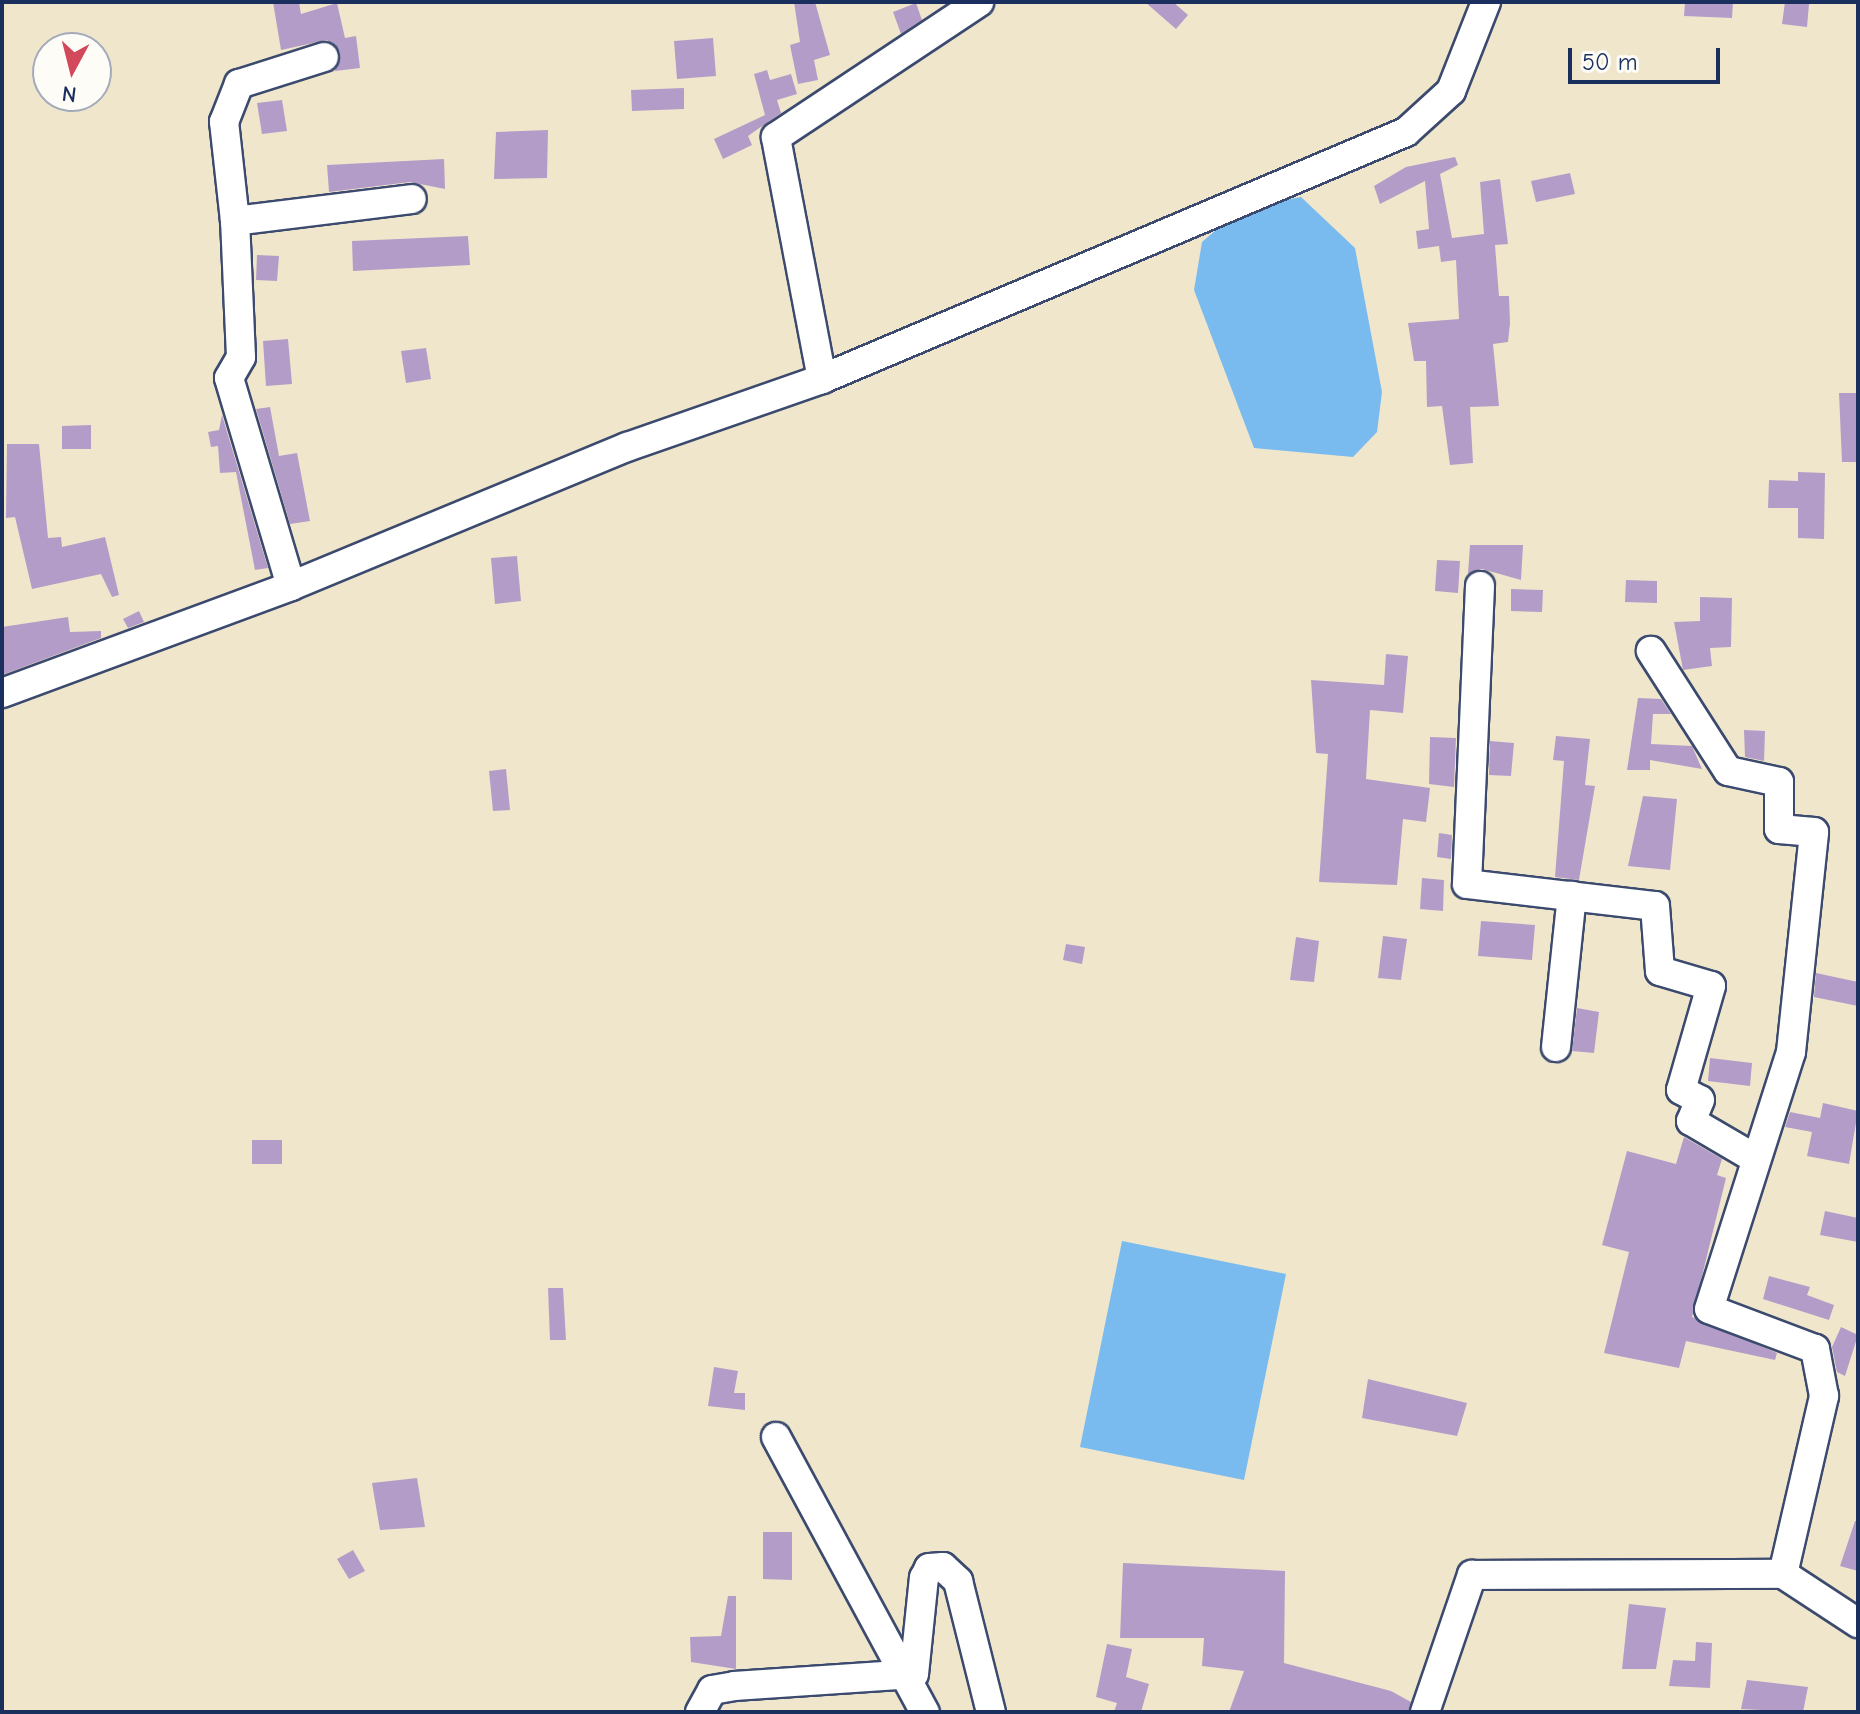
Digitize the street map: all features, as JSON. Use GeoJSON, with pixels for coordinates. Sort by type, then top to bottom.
{"type":"FeatureCollection","features":[{"type":"Feature","properties":{"kind":"street"},"geometry":{"type":"LineString","coordinates":[[822,379],[776,137],[979,2]]}},
{"type":"Feature","properties":{"kind":"street"},"geometry":{"type":"LineString","coordinates":[[2,693],[291,586],[627,447],[822,379],[1406,132],[1451,91],[1486,2]]}},
{"type":"Feature","properties":{"kind":"street"},"geometry":{"type":"LineString","coordinates":[[291,586],[229,378],[241,357],[235,221],[224,122],[239,84],[324,57]]}},
{"type":"Feature","properties":{"kind":"street"},"geometry":{"type":"LineString","coordinates":[[235,221],[412,199]]}},
{"type":"Feature","properties":{"kind":"street"},"geometry":{"type":"LineString","coordinates":[[1480,586],[1467,884],[1655,906],[1660,971],[1711,986],[1681,1090],[1700,1100],[1691,1121],[1754,1158]]}},
{"type":"Feature","properties":{"kind":"street"},"geometry":{"type":"LineString","coordinates":[[1651,651],[1728,771],[1779,782],[1779,829],[1814,832],[1791,1052],[1754,1158],[1709,1309],[1815,1349],[1824,1396],[1783,1574]]}},
{"type":"Feature","properties":{"kind":"street"},"geometry":{"type":"LineString","coordinates":[[1556,1047],[1572,896]]}},
{"type":"Feature","properties":{"kind":"street"},"geometry":{"type":"LineString","coordinates":[[776,1437],[925,1712]]}},
{"type":"Feature","properties":{"kind":"street"},"geometry":{"type":"LineString","coordinates":[[700,1712],[712,1690],[734,1686],[914,1674],[924,1578],[929,1568],[943,1567],[958,1581],[991,1712]]}},
{"type":"Feature","properties":{"kind":"street"},"geometry":{"type":"LineString","coordinates":[[1425,1712],[1472,1575],[1783,1574],[1858,1623]]}},
{"type":"Feature","properties":{"kind":"water"},"geometry":{"type":"Polygon","coordinates":[[[1301,197],[1355,248],[1382,392],[1377,432],[1353,457],[1254,448],[1194,290],[1202,242],[1216,230],[1265,204],[1301,197]]]}},
{"type":"Feature","properties":{"kind":"water"},"geometry":{"type":"Polygon","coordinates":[[[1122,1241],[1286,1274],[1244,1480],[1080,1447],[1122,1241]]]}},
{"type":"Feature","properties":{"kind":"building"},"geometry":{"type":"Polygon","coordinates":[[[273,2],[299,2],[301,14],[337,3],[345,38],[356,36],[360,68],[335,71],[340,53],[327,40],[281,50],[273,2]]]}},
{"type":"Feature","properties":{"kind":"building"},"geometry":{"type":"Polygon","coordinates":[[[794,2],[815,2],[830,55],[814,60],[818,80],[798,84],[790,45],[800,42],[794,2]]]}},
{"type":"Feature","properties":{"kind":"building"},"geometry":{"type":"Polygon","coordinates":[[[1145,2],[1173,2],[1188,15],[1176,29],[1145,2]]]}},
{"type":"Feature","properties":{"kind":"building"},"geometry":{"type":"Polygon","coordinates":[[[1685,2],[1733,2],[1732,18],[1684,16],[1685,2]]]}},
{"type":"Feature","properties":{"kind":"building"},"geometry":{"type":"Polygon","coordinates":[[[1785,2],[1809,4],[1807,27],[1782,24],[1785,2]]]}},
{"type":"Feature","properties":{"kind":"building"},"geometry":{"type":"Polygon","coordinates":[[[916,3],[922,20],[901,34],[893,12],[916,3]]]}},
{"type":"Feature","properties":{"kind":"building"},"geometry":{"type":"Polygon","coordinates":[[[713,38],[716,76],[677,79],[674,41],[713,38]]]}},
{"type":"Feature","properties":{"kind":"building"},"geometry":{"type":"Polygon","coordinates":[[[767,70],[770,80],[791,74],[797,94],[777,100],[781,113],[748,136],[752,145],[723,159],[714,139],[765,115],[754,74],[767,70]]]}},
{"type":"Feature","properties":{"kind":"building"},"geometry":{"type":"Polygon","coordinates":[[[684,88],[684,109],[632,111],[631,90],[684,88]]]}},
{"type":"Feature","properties":{"kind":"building"},"geometry":{"type":"Polygon","coordinates":[[[282,100],[287,131],[262,134],[257,103],[282,100]]]}},
{"type":"Feature","properties":{"kind":"building"},"geometry":{"type":"Polygon","coordinates":[[[548,130],[547,178],[494,179],[496,132],[548,130]]]}},
{"type":"Feature","properties":{"kind":"building"},"geometry":{"type":"Polygon","coordinates":[[[1455,157],[1458,165],[1440,174],[1452,238],[1484,234],[1480,182],[1500,179],[1508,244],[1495,245],[1499,296],[1509,296],[1510,323],[1508,342],[1493,344],[1499,406],[1470,407],[1473,463],[1450,465],[1442,406],[1427,407],[1426,361],[1414,361],[1408,323],[1459,319],[1456,260],[1441,262],[1439,246],[1418,249],[1416,231],[1429,229],[1425,181],[1380,204],[1374,186],[1406,167],[1455,157]]]}},
{"type":"Feature","properties":{"kind":"building"},"geometry":{"type":"Polygon","coordinates":[[[444,159],[445,189],[410,182],[329,192],[327,165],[444,159]]]}},
{"type":"Feature","properties":{"kind":"building"},"geometry":{"type":"Polygon","coordinates":[[[1570,173],[1575,194],[1536,202],[1531,181],[1570,173]]]}},
{"type":"Feature","properties":{"kind":"building"},"geometry":{"type":"Polygon","coordinates":[[[468,236],[470,265],[353,271],[352,241],[468,236]]]}},
{"type":"Feature","properties":{"kind":"building"},"geometry":{"type":"Polygon","coordinates":[[[257,255],[279,256],[277,281],[256,280],[257,255]]]}},
{"type":"Feature","properties":{"kind":"building"},"geometry":{"type":"Polygon","coordinates":[[[288,339],[292,384],[266,386],[263,341],[288,339]]]}},
{"type":"Feature","properties":{"kind":"building"},"geometry":{"type":"Polygon","coordinates":[[[426,348],[431,379],[406,383],[401,351],[426,348]]]}},
{"type":"Feature","properties":{"kind":"building"},"geometry":{"type":"Polygon","coordinates":[[[1839,393],[1858,393],[1858,462],[1842,462],[1839,393]]]}},
{"type":"Feature","properties":{"kind":"building"},"geometry":{"type":"Polygon","coordinates":[[[270,407],[279,456],[297,453],[310,521],[290,524],[256,409],[270,407]]]}},
{"type":"Feature","properties":{"kind":"building"},"geometry":{"type":"Polygon","coordinates":[[[222,415],[268,568],[255,570],[236,472],[220,473],[218,446],[211,447],[208,432],[219,430],[222,415]]]}},
{"type":"Feature","properties":{"kind":"building"},"geometry":{"type":"Polygon","coordinates":[[[91,425],[91,449],[62,449],[62,426],[91,425]]]}},
{"type":"Feature","properties":{"kind":"building"},"geometry":{"type":"Polygon","coordinates":[[[7,444],[39,444],[48,538],[61,537],[62,547],[105,537],[119,595],[112,597],[101,574],[32,589],[15,517],[6,518],[7,444]]]}},
{"type":"Feature","properties":{"kind":"building"},"geometry":{"type":"Polygon","coordinates":[[[1798,472],[1825,473],[1824,539],[1798,538],[1798,508],[1768,508],[1769,480],[1798,481],[1798,472]]]}},
{"type":"Feature","properties":{"kind":"building"},"geometry":{"type":"Polygon","coordinates":[[[1470,545],[1523,545],[1521,580],[1482,569],[1468,574],[1470,545]]]}},
{"type":"Feature","properties":{"kind":"building"},"geometry":{"type":"Polygon","coordinates":[[[517,556],[521,601],[495,604],[491,558],[517,556]]]}},
{"type":"Feature","properties":{"kind":"building"},"geometry":{"type":"Polygon","coordinates":[[[1437,560],[1460,561],[1458,593],[1435,591],[1437,560]]]}},
{"type":"Feature","properties":{"kind":"building"},"geometry":{"type":"Polygon","coordinates":[[[1626,580],[1657,581],[1657,603],[1625,602],[1626,580]]]}},
{"type":"Feature","properties":{"kind":"building"},"geometry":{"type":"Polygon","coordinates":[[[1511,589],[1543,590],[1542,612],[1511,611],[1511,589]]]}},
{"type":"Feature","properties":{"kind":"building"},"geometry":{"type":"Polygon","coordinates":[[[1700,597],[1732,598],[1731,647],[1710,648],[1712,666],[1683,670],[1674,622],[1700,621],[1700,597]]]}},
{"type":"Feature","properties":{"kind":"building"},"geometry":{"type":"Polygon","coordinates":[[[139,611],[144,622],[128,628],[123,619],[139,611]]]}},
{"type":"Feature","properties":{"kind":"building"},"geometry":{"type":"Polygon","coordinates":[[[68,617],[70,632],[101,631],[101,638],[2,675],[2,627],[68,617]]]}},
{"type":"Feature","properties":{"kind":"building"},"geometry":{"type":"Polygon","coordinates":[[[1386,654],[1408,656],[1403,713],[1370,710],[1366,779],[1430,788],[1426,822],[1403,819],[1397,885],[1319,882],[1328,754],[1316,753],[1311,680],[1384,685],[1386,654]]]}},
{"type":"Feature","properties":{"kind":"building"},"geometry":{"type":"Polygon","coordinates":[[[1638,698],[1661,699],[1671,714],[1653,714],[1651,744],[1692,746],[1702,769],[1650,760],[1650,770],[1627,770],[1638,698]]]}},
{"type":"Feature","properties":{"kind":"building"},"geometry":{"type":"Polygon","coordinates":[[[1744,730],[1765,731],[1764,761],[1745,757],[1744,730]]]}},
{"type":"Feature","properties":{"kind":"building"},"geometry":{"type":"Polygon","coordinates":[[[1556,736],[1590,739],[1585,785],[1595,786],[1579,880],[1555,877],[1564,761],[1553,760],[1556,736]]]}},
{"type":"Feature","properties":{"kind":"building"},"geometry":{"type":"Polygon","coordinates":[[[1430,737],[1456,738],[1454,787],[1429,784],[1430,737]]]}},
{"type":"Feature","properties":{"kind":"building"},"geometry":{"type":"Polygon","coordinates":[[[1490,741],[1514,743],[1511,776],[1489,775],[1490,741]]]}},
{"type":"Feature","properties":{"kind":"building"},"geometry":{"type":"Polygon","coordinates":[[[506,769],[510,810],[493,811],[489,771],[506,769]]]}},
{"type":"Feature","properties":{"kind":"building"},"geometry":{"type":"Polygon","coordinates":[[[1643,796],[1677,799],[1670,870],[1628,866],[1643,796]]]}},
{"type":"Feature","properties":{"kind":"building"},"geometry":{"type":"Polygon","coordinates":[[[1439,833],[1452,835],[1451,859],[1437,857],[1439,833]]]}},
{"type":"Feature","properties":{"kind":"building"},"geometry":{"type":"Polygon","coordinates":[[[1422,878],[1444,880],[1443,911],[1420,909],[1422,878]]]}},
{"type":"Feature","properties":{"kind":"building"},"geometry":{"type":"Polygon","coordinates":[[[1481,921],[1535,925],[1532,960],[1478,956],[1481,921]]]}},
{"type":"Feature","properties":{"kind":"building"},"geometry":{"type":"Polygon","coordinates":[[[1383,936],[1407,939],[1401,980],[1378,978],[1383,936]]]}},
{"type":"Feature","properties":{"kind":"building"},"geometry":{"type":"Polygon","coordinates":[[[1296,937],[1319,941],[1314,982],[1290,980],[1296,937]]]}},
{"type":"Feature","properties":{"kind":"building"},"geometry":{"type":"Polygon","coordinates":[[[1066,944],[1085,947],[1082,964],[1063,960],[1066,944]]]}},
{"type":"Feature","properties":{"kind":"building"},"geometry":{"type":"Polygon","coordinates":[[[1816,973],[1858,982],[1858,1006],[1814,997],[1816,973]]]}},
{"type":"Feature","properties":{"kind":"building"},"geometry":{"type":"Polygon","coordinates":[[[1577,1008],[1599,1012],[1594,1053],[1572,1051],[1577,1008]]]}},
{"type":"Feature","properties":{"kind":"building"},"geometry":{"type":"Polygon","coordinates":[[[1710,1058],[1752,1063],[1750,1086],[1708,1081],[1710,1058]]]}},
{"type":"Feature","properties":{"kind":"building"},"geometry":{"type":"Polygon","coordinates":[[[1823,1103],[1858,1111],[1849,1164],[1807,1156],[1812,1132],[1785,1127],[1790,1112],[1820,1118],[1823,1103]]]}},
{"type":"Feature","properties":{"kind":"building"},"geometry":{"type":"Polygon","coordinates":[[[1684,1137],[1722,1159],[1717,1175],[1726,1178],[1692,1317],[1777,1353],[1775,1360],[1686,1341],[1679,1368],[1604,1353],[1629,1252],[1602,1245],[1627,1151],[1676,1164],[1684,1137]]]}},
{"type":"Feature","properties":{"kind":"building"},"geometry":{"type":"Polygon","coordinates":[[[252,1140],[282,1140],[282,1164],[252,1164],[252,1140]]]}},
{"type":"Feature","properties":{"kind":"building"},"geometry":{"type":"Polygon","coordinates":[[[1825,1211],[1858,1218],[1858,1242],[1820,1235],[1825,1211]]]}},
{"type":"Feature","properties":{"kind":"building"},"geometry":{"type":"Polygon","coordinates":[[[1769,1276],[1810,1287],[1807,1295],[1834,1305],[1829,1320],[1763,1299],[1769,1276]]]}},
{"type":"Feature","properties":{"kind":"building"},"geometry":{"type":"Polygon","coordinates":[[[548,1288],[563,1288],[566,1340],[550,1340],[548,1288]]]}},
{"type":"Feature","properties":{"kind":"building"},"geometry":{"type":"Polygon","coordinates":[[[1841,1327],[1858,1335],[1845,1376],[1837,1372],[1832,1347],[1841,1327]]]}},
{"type":"Feature","properties":{"kind":"building"},"geometry":{"type":"Polygon","coordinates":[[[714,1367],[738,1371],[734,1393],[745,1393],[745,1410],[708,1406],[714,1367]]]}},
{"type":"Feature","properties":{"kind":"building"},"geometry":{"type":"Polygon","coordinates":[[[1368,1379],[1467,1403],[1457,1436],[1362,1418],[1368,1379]]]}},
{"type":"Feature","properties":{"kind":"building"},"geometry":{"type":"Polygon","coordinates":[[[417,1478],[425,1527],[380,1530],[372,1483],[417,1478]]]}},
{"type":"Feature","properties":{"kind":"building"},"geometry":{"type":"Polygon","coordinates":[[[1855,1521],[1858,1521],[1858,1571],[1840,1566],[1855,1521]]]}},
{"type":"Feature","properties":{"kind":"building"},"geometry":{"type":"Polygon","coordinates":[[[763,1532],[792,1532],[792,1580],[763,1579],[763,1532]]]}},
{"type":"Feature","properties":{"kind":"building"},"geometry":{"type":"Polygon","coordinates":[[[353,1550],[365,1571],[349,1579],[337,1559],[353,1550]]]}},
{"type":"Feature","properties":{"kind":"building"},"geometry":{"type":"Polygon","coordinates":[[[1123,1563],[1285,1571],[1284,1663],[1391,1691],[1411,1702],[1408,1712],[1229,1712],[1244,1671],[1202,1666],[1204,1638],[1120,1638],[1123,1563]]]}},
{"type":"Feature","properties":{"kind":"building"},"geometry":{"type":"Polygon","coordinates":[[[728,1596],[736,1596],[736,1669],[691,1662],[690,1637],[721,1636],[728,1596]]]}},
{"type":"Feature","properties":{"kind":"building"},"geometry":{"type":"Polygon","coordinates":[[[1629,1604],[1666,1608],[1656,1669],[1622,1669],[1629,1604]]]}},
{"type":"Feature","properties":{"kind":"building"},"geometry":{"type":"Polygon","coordinates":[[[1696,1642],[1712,1643],[1710,1688],[1669,1686],[1673,1660],[1695,1661],[1696,1642]]]}},
{"type":"Feature","properties":{"kind":"building"},"geometry":{"type":"Polygon","coordinates":[[[1107,1644],[1132,1649],[1126,1677],[1149,1684],[1141,1712],[1114,1712],[1117,1703],[1096,1697],[1107,1644]]]}},
{"type":"Feature","properties":{"kind":"building"},"geometry":{"type":"Polygon","coordinates":[[[1747,1680],[1808,1687],[1803,1712],[1741,1709],[1747,1680]]]}}]}
